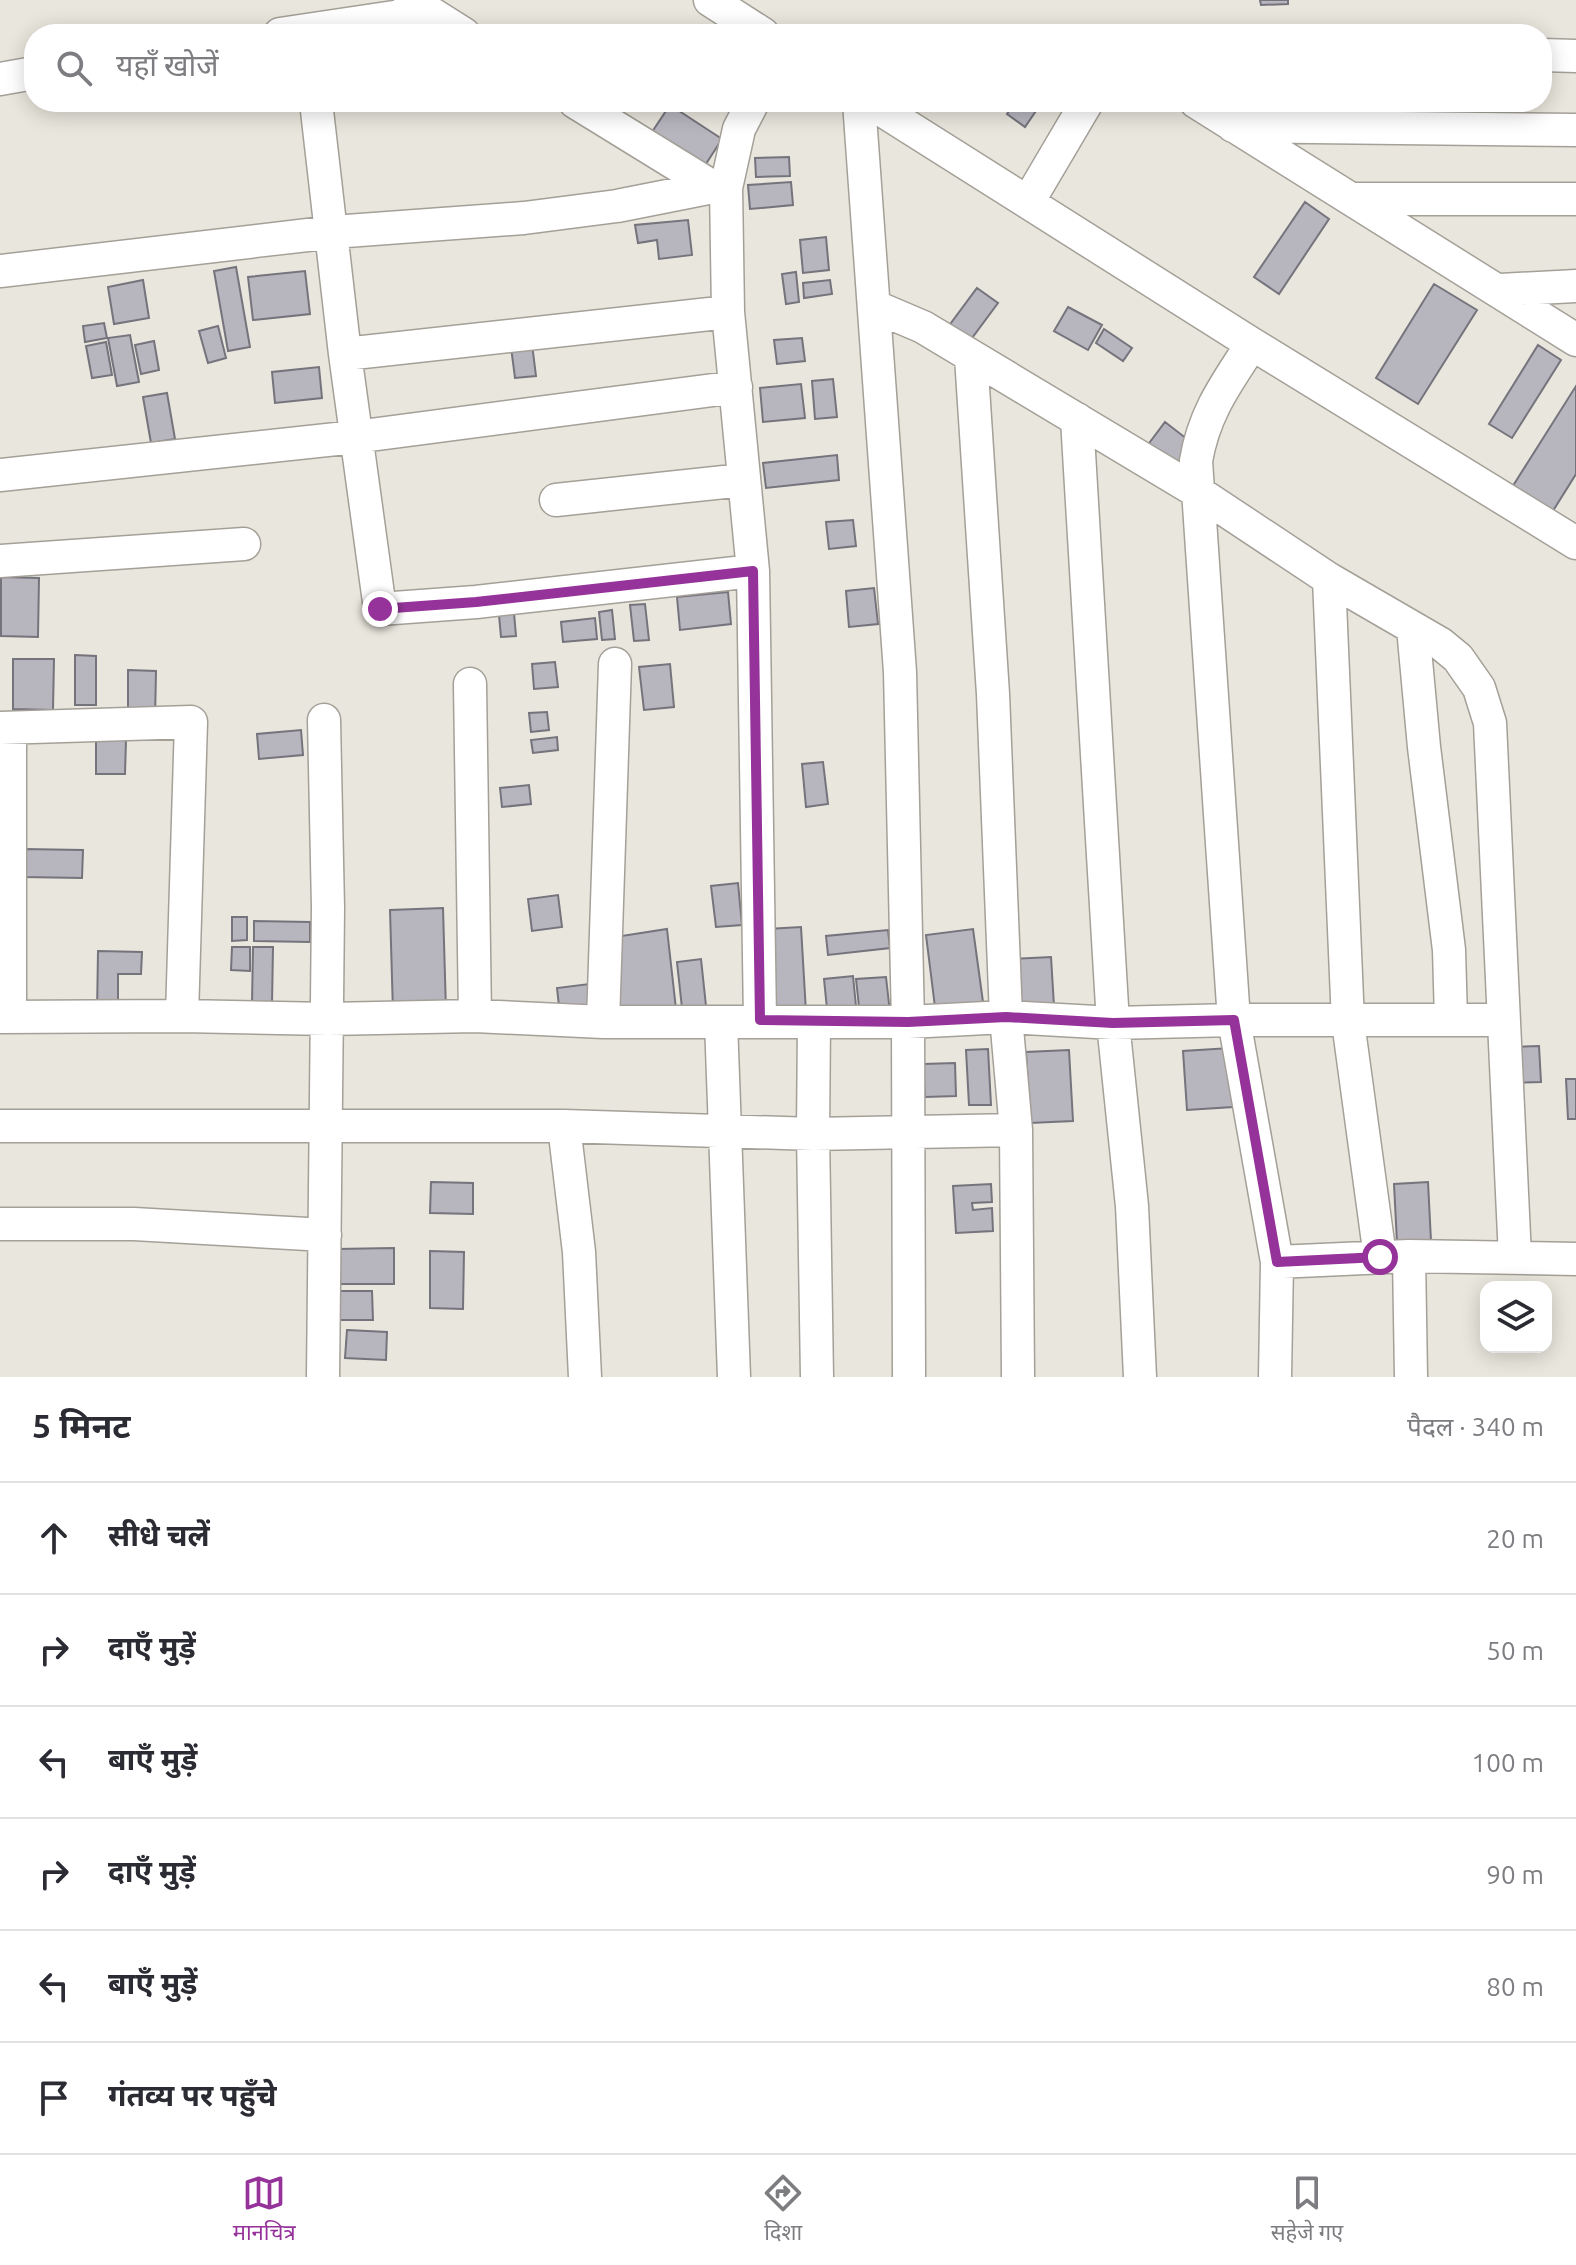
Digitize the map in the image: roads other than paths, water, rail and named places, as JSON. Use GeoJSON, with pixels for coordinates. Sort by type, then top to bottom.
{"type":"FeatureCollection","features":[{"type":"Feature","properties":{"kind":"street"},"geometry":{"type":"LineString","coordinates":[[710,0],[749,17]]}},
{"type":"Feature","properties":{"kind":"street"},"geometry":{"type":"LineString","coordinates":[[299,24],[419,6],[448,24]]}},
{"type":"Feature","properties":{"kind":"street"},"geometry":{"type":"LineString","coordinates":[[1552,55],[1576,56]]}},
{"type":"Feature","properties":{"kind":"street"},"geometry":{"type":"LineString","coordinates":[[0,79],[24,75]]}},
{"type":"Feature","properties":{"kind":"street"},"geometry":{"type":"LineString","coordinates":[[317,112],[355,437],[380,609],[476,602],[753,571]]}},
{"type":"Feature","properties":{"kind":"street"},"geometry":{"type":"LineString","coordinates":[[592,112],[719,188]]}},
{"type":"Feature","properties":{"kind":"street"},"geometry":{"type":"LineString","coordinates":[[748,112],[719,188],[753,571],[760,1020]]}},
{"type":"Feature","properties":{"kind":"street"},"geometry":{"type":"LineString","coordinates":[[860,112],[900,672],[908,1022],[909,1377]]}},
{"type":"Feature","properties":{"kind":"street"},"geometry":{"type":"LineString","coordinates":[[885,112],[1252,344],[1576,543]]}},
{"type":"Feature","properties":{"kind":"street"},"geometry":{"type":"LineString","coordinates":[[1028,202],[1081,112]]}},
{"type":"Feature","properties":{"kind":"street"},"geometry":{"type":"LineString","coordinates":[[1211,112],[1576,340]]}},
{"type":"Feature","properties":{"kind":"street"},"geometry":{"type":"LineString","coordinates":[[1233,126],[1576,130]]}},
{"type":"Feature","properties":{"kind":"street"},"geometry":{"type":"LineString","coordinates":[[0,271],[333,232],[524,218],[719,188]]}},
{"type":"Feature","properties":{"kind":"street"},"geometry":{"type":"LineString","coordinates":[[1351,199],[1576,199]]}},
{"type":"Feature","properties":{"kind":"street"},"geometry":{"type":"LineString","coordinates":[[1500,290],[1576,286]]}},
{"type":"Feature","properties":{"kind":"street"},"geometry":{"type":"LineString","coordinates":[[876,307],[923,327],[1198,492],[1329,579],[1441,644],[1458,658],[1479,688],[1490,723],[1515,1257]]}},
{"type":"Feature","properties":{"kind":"street"},"geometry":{"type":"LineString","coordinates":[[345,354],[728,312]]}},
{"type":"Feature","properties":{"kind":"street"},"geometry":{"type":"LineString","coordinates":[[1252,344],[1209,412],[1196,461],[1234,1020],[1277,1262],[1275,1377]]}},
{"type":"Feature","properties":{"kind":"street"},"geometry":{"type":"LineString","coordinates":[[971,357],[993,694],[1006,1017],[1016,1130],[1018,1377]]}},
{"type":"Feature","properties":{"kind":"street"},"geometry":{"type":"LineString","coordinates":[[0,475],[355,437],[736,387]]}},
{"type":"Feature","properties":{"kind":"street"},"geometry":{"type":"LineString","coordinates":[[1077,419],[1113,1023],[1132,1206],[1140,1321],[1140,1377]]}},
{"type":"Feature","properties":{"kind":"street"},"geometry":{"type":"LineString","coordinates":[[556,500],[743,480]]}},
{"type":"Feature","properties":{"kind":"street"},"geometry":{"type":"LineString","coordinates":[[0,561],[244,544]]}},
{"type":"Feature","properties":{"kind":"street"},"geometry":{"type":"LineString","coordinates":[[1329,579],[1348,1022],[1395,1256],[1411,1377]]}},
{"type":"Feature","properties":{"kind":"street"},"geometry":{"type":"LineString","coordinates":[[1413,628],[1449,950],[1451,1019]]}},
{"type":"Feature","properties":{"kind":"street"},"geometry":{"type":"LineString","coordinates":[[603,1022],[615,664]]}},
{"type":"Feature","properties":{"kind":"street"},"geometry":{"type":"LineString","coordinates":[[470,684],[475,1016]]}},
{"type":"Feature","properties":{"kind":"street"},"geometry":{"type":"LineString","coordinates":[[323,1377],[328,1019],[324,720]]}},
{"type":"Feature","properties":{"kind":"street"},"geometry":{"type":"LineString","coordinates":[[182,1016],[191,722],[5,728],[5,1017],[328,1019],[475,1016],[603,1022],[908,1022],[1006,1017],[1113,1023],[1503,1020]]}},
{"type":"Feature","properties":{"kind":"street"},"geometry":{"type":"LineString","coordinates":[[721,1022],[734,1377]]}},
{"type":"Feature","properties":{"kind":"street"},"geometry":{"type":"LineString","coordinates":[[814,1022],[817,1377]]}},
{"type":"Feature","properties":{"kind":"street"},"geometry":{"type":"LineString","coordinates":[[0,1126],[564,1126],[813,1134],[1016,1130]]}},
{"type":"Feature","properties":{"kind":"street"},"geometry":{"type":"LineString","coordinates":[[564,1126],[579,1252],[585,1377]]}},
{"type":"Feature","properties":{"kind":"street"},"geometry":{"type":"LineString","coordinates":[[0,1224],[134,1224],[325,1235]]}},
{"type":"Feature","properties":{"kind":"street"},"geometry":{"type":"LineString","coordinates":[[1277,1262],[1395,1256],[1576,1259]]}}]}
